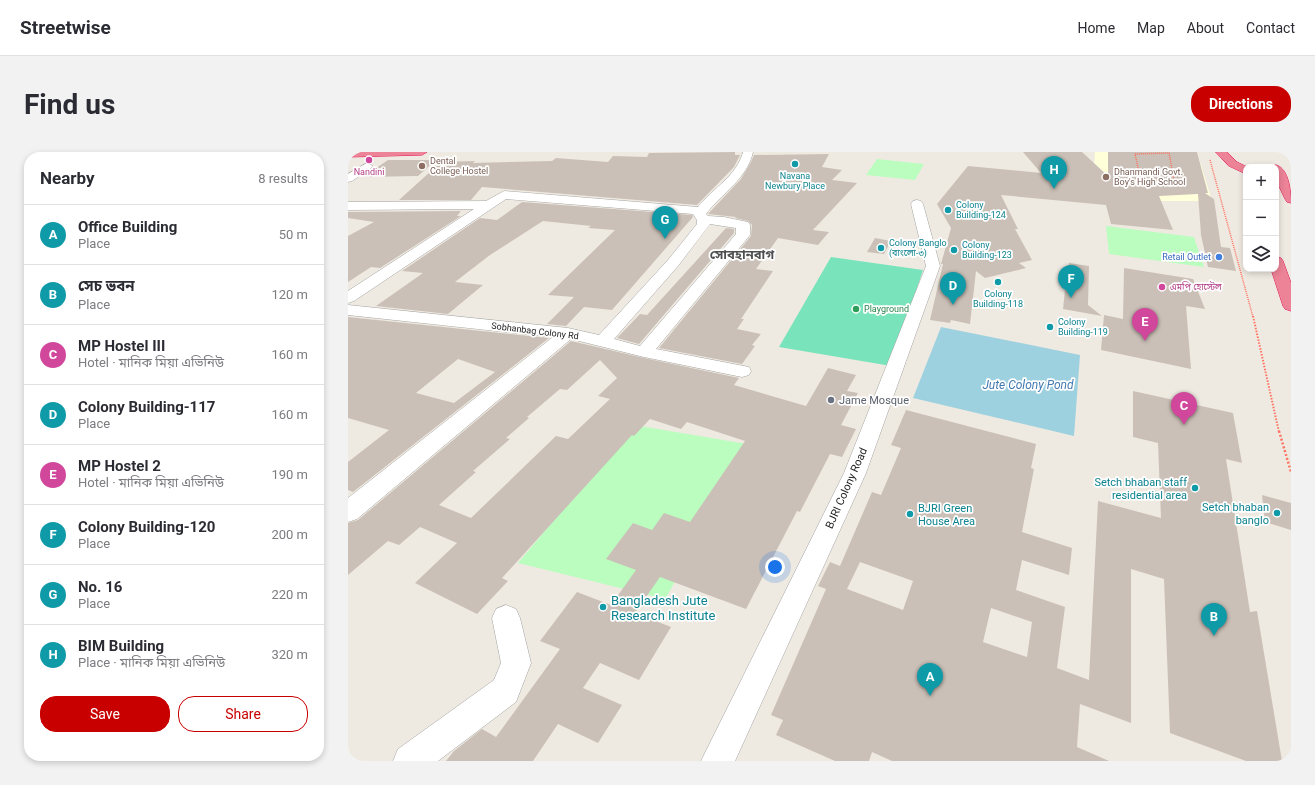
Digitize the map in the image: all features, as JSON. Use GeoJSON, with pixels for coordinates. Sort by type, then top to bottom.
{"type":"FeatureCollection","features":[{"type":"Feature","properties":{"kind":"highway"},"geometry":{"type":"LineString","coordinates":[[348,154],[422,152]]}},
{"type":"Feature","properties":{"kind":"highway"},"geometry":{"type":"LineString","coordinates":[[1221,152],[1233,164],[1243,169]]}},
{"type":"Feature","properties":{"kind":"highway"},"geometry":{"type":"LineString","coordinates":[[1239,152],[1243,164]]}},
{"type":"Feature","properties":{"kind":"highway"},"geometry":{"type":"LineString","coordinates":[[1273,156],[1275,164]]}},
{"type":"Feature","properties":{"kind":"highway"},"geometry":{"type":"LineString","coordinates":[[1279,173],[1291,199]]}},
{"type":"Feature","properties":{"kind":"highway"},"geometry":{"type":"LineString","coordinates":[[1279,270],[1291,306]]}},
{"type":"Feature","properties":{"kind":"street"},"geometry":{"type":"LineString","coordinates":[[702,216],[741,167],[748,156],[748,152]]}},
{"type":"Feature","properties":{"kind":"street"},"geometry":{"type":"LineString","coordinates":[[348,179],[368,166]]}},
{"type":"Feature","properties":{"kind":"street"},"geometry":{"type":"LineString","coordinates":[[348,298],[504,195],[702,216],[743,225],[743,235],[644,352]]}},
{"type":"Feature","properties":{"kind":"street","name":"BJRI Colony Road"},"geometry":{"type":"LineString","coordinates":[[718,761],[855,473],[933,266],[917,204]]}},
{"type":"Feature","properties":{"kind":"street"},"geometry":{"type":"LineString","coordinates":[[348,206],[489,205]]}},
{"type":"Feature","properties":{"kind":"street"},"geometry":{"type":"LineString","coordinates":[[602,341],[673,264],[704,224],[702,216]]}},
{"type":"Feature","properties":{"kind":"street","name":"Sobhanbag Colony Rd"},"geometry":{"type":"LineString","coordinates":[[348,310],[568,334],[644,352],[742,371]]}},
{"type":"Feature","properties":{"kind":"street"},"geometry":{"type":"LineString","coordinates":[[348,325],[368,312]]}},
{"type":"Feature","properties":{"kind":"street"},"geometry":{"type":"LineString","coordinates":[[348,512],[568,334]]}},
{"type":"Feature","properties":{"kind":"street"},"geometry":{"type":"LineString","coordinates":[[410,761],[505,691],[516,663],[506,618]]}},
{"type":"Feature","properties":{"kind":"path"},"geometry":{"type":"LineString","coordinates":[[1169,152],[1174,180],[1140,181],[1134,154],[1169,152]]}},
{"type":"Feature","properties":{"kind":"path"},"geometry":{"type":"LineString","coordinates":[[1209,158],[1248,295],[1279,432],[1291,472]]}},
{"type":"Feature","properties":{"kind":"shaded area"},"geometry":{"type":"Polygon","coordinates":[[[1095,152],[1197,152],[1212,201],[1092,201],[1095,152]]]}},
{"type":"Feature","properties":{"kind":"green space"},"geometry":{"type":"Polygon","coordinates":[[[877,159],[924,164],[915,180],[866,175],[877,159]]]}},
{"type":"Feature","properties":{"kind":"green space"},"geometry":{"type":"Polygon","coordinates":[[[1106,226],[1194,237],[1204,267],[1109,254],[1106,226]]]}},
{"type":"Feature","properties":{"kind":"green space","name":"Playground"},"geometry":{"type":"Polygon","coordinates":[[[831,257],[923,270],[891,366],[779,347],[831,257]]]}},
{"type":"Feature","properties":{"kind":"green space"},"geometry":{"type":"Polygon","coordinates":[[[634,425],[753,445],[665,599],[518,563],[634,425]]]}},
{"type":"Feature","properties":{"kind":"water","name":"Jute Colony Pond"},"geometry":{"type":"Polygon","coordinates":[[[941,327],[1080,355],[1074,436],[913,398],[941,327]]]}},
{"type":"Feature","properties":{"kind":"building"},"geometry":{"type":"Polygon","coordinates":[[[735,152],[735,155],[740,155],[734,167],[697,205],[482,187],[471,200],[399,200],[441,162],[475,161],[473,163],[552,161],[556,158],[608,162],[613,156],[647,157],[649,153],[735,152]]]}},
{"type":"Feature","properties":{"kind":"building"},"geometry":{"type":"Polygon","coordinates":[[[1023,152],[1082,152],[1108,176],[1108,152],[1197,152],[1208,193],[1205,193],[1214,199],[1221,247],[1230,248],[1236,271],[1208,267],[1201,235],[1198,194],[1159,196],[1173,230],[1111,224],[1106,205],[1001,195],[1018,229],[1015,229],[1032,260],[1019,263],[1026,268],[985,278],[976,271],[970,324],[951,320],[950,323],[930,320],[943,264],[941,264],[951,228],[937,204],[968,166],[1041,173],[1023,152]]]}},
{"type":"Feature","properties":{"kind":"building"},"geometry":{"type":"Polygon","coordinates":[[[829,154],[822,167],[842,170],[832,180],[857,183],[813,230],[829,232],[818,245],[778,238],[756,269],[773,271],[741,319],[744,319],[737,329],[761,334],[752,345],[755,346],[742,364],[659,348],[751,236],[752,225],[748,221],[735,218],[736,217],[708,214],[741,179],[754,155],[829,154]]]}},
{"type":"Feature","properties":{"kind":"building"},"geometry":{"type":"Polygon","coordinates":[[[388,160],[436,160],[418,176],[363,177],[388,160]]]}},
{"type":"Feature","properties":{"kind":"building"},"geometry":{"type":"Polygon","coordinates":[[[522,202],[692,215],[693,217],[612,310],[584,307],[566,326],[547,324],[574,297],[548,295],[615,230],[588,228],[591,226],[543,221],[490,255],[455,282],[483,285],[448,314],[376,306],[423,273],[402,271],[480,218],[497,220],[522,202]]]}},
{"type":"Feature","properties":{"kind":"building"},"geometry":{"type":"Polygon","coordinates":[[[461,211],[457,216],[461,216],[380,268],[371,267],[348,282],[348,236],[374,222],[348,218],[348,212],[461,211]]]}},
{"type":"Feature","properties":{"kind":"building"},"geometry":{"type":"Polygon","coordinates":[[[726,228],[734,229],[734,233],[639,344],[617,338],[640,314],[647,315],[726,228]]]}},
{"type":"Feature","properties":{"kind":"building","name":"Colony Banglo (বাংলো-৩)"},"geometry":{"type":"Polygon","coordinates":[[[875,238],[891,241],[884,254],[867,252],[875,238]]]}},
{"type":"Feature","properties":{"kind":"building"},"geometry":{"type":"Polygon","coordinates":[[[1069,263],[1089,266],[1088,305],[1102,316],[1063,309],[1065,289],[1067,291],[1069,263]]]}},
{"type":"Feature","properties":{"kind":"building"},"geometry":{"type":"Polygon","coordinates":[[[1124,268],[1193,279],[1205,309],[1186,306],[1191,369],[1101,350],[1104,315],[1123,319],[1124,268]]]}},
{"type":"Feature","properties":{"kind":"building"},"geometry":{"type":"Polygon","coordinates":[[[348,317],[549,338],[353,492],[348,490],[348,462],[389,430],[348,418],[348,317]],[[458,359],[416,393],[454,403],[495,372],[458,359]]]}},
{"type":"Feature","properties":{"kind":"building"},"geometry":{"type":"Polygon","coordinates":[[[571,341],[739,378],[734,385],[806,406],[828,368],[856,375],[847,391],[858,393],[841,425],[856,429],[842,457],[830,454],[800,512],[797,511],[746,609],[660,577],[635,613],[671,627],[639,680],[600,663],[583,688],[622,705],[598,743],[558,724],[533,761],[446,761],[454,751],[482,729],[496,737],[560,649],[540,641],[577,592],[611,605],[636,570],[606,559],[633,523],[652,530],[664,513],[690,522],[745,441],[687,422],[681,429],[650,419],[634,436],[632,435],[502,578],[508,581],[477,614],[415,583],[457,543],[420,527],[399,545],[388,541],[348,575],[348,523],[358,520],[571,341]],[[600,360],[567,390],[560,389],[527,417],[529,418],[506,438],[510,439],[473,471],[476,472],[439,505],[471,518],[556,436],[568,439],[610,399],[598,396],[617,378],[600,360]]]}},
{"type":"Feature","properties":{"kind":"building"},"geometry":{"type":"Polygon","coordinates":[[[1133,391],[1233,413],[1242,463],[1226,459],[1250,612],[1257,611],[1282,761],[1246,761],[1170,733],[1164,579],[1131,569],[1131,723],[1080,704],[1077,747],[1109,761],[892,761],[872,752],[869,761],[835,761],[776,735],[783,720],[771,715],[826,589],[818,586],[830,562],[840,566],[872,492],[881,495],[901,448],[891,445],[906,410],[1036,444],[1031,468],[1034,469],[1022,532],[1072,548],[1069,575],[1022,560],[1016,590],[1065,607],[1057,668],[1089,680],[1098,501],[1161,518],[1158,443],[1133,437],[1133,391]],[[860,562],[847,589],[903,610],[913,581],[860,562]],[[991,608],[983,642],[1027,657],[1032,622],[991,608]]]}},
{"type":"Feature","properties":{"kind":"building","name":"Setch bhaban banglo"},"geometry":{"type":"Polygon","coordinates":[[[1262,495],[1291,503],[1291,530],[1265,522],[1262,495]]]}},
{"type":"Feature","properties":{"kind":"place","name":"Nandini"},"geometry":{"type":"Point","coordinates":[369,160]}},
{"type":"Feature","properties":{"kind":"place","name":"Navana Newbury Place"},"geometry":{"type":"Point","coordinates":[795,164]}},
{"type":"Feature","properties":{"kind":"place","name":"Dental College Hostel"},"geometry":{"type":"Point","coordinates":[422,166]}},
{"type":"Feature","properties":{"kind":"place","name":"Dhanmandi Govt. Boy's High School"},"geometry":{"type":"Point","coordinates":[1106,177]}},
{"type":"Feature","properties":{"kind":"place","name":"BIM Building"},"geometry":{"type":"Point","coordinates":[1054,189]}},
{"type":"Feature","properties":{"kind":"place","name":"Colony Building-124"},"geometry":{"type":"Point","coordinates":[948,210]}},
{"type":"Feature","properties":{"kind":"place","name":"No. 16"},"geometry":{"type":"Point","coordinates":[665,239]}},
{"type":"Feature","properties":{"kind":"place","name":"Colony Banglo (বাংলো-৩)"},"geometry":{"type":"Point","coordinates":[881,248]}},
{"type":"Feature","properties":{"kind":"place","name":"Colony Building-123"},"geometry":{"type":"Point","coordinates":[954,250]}},
{"type":"Feature","properties":{"kind":"place","name":"Retail Outlet"},"geometry":{"type":"Point","coordinates":[1219,257]}},
{"type":"Feature","properties":{"kind":"place","name":"Colony Building-118"},"geometry":{"type":"Point","coordinates":[998,282]}},
{"type":"Feature","properties":{"kind":"place","name":"এমপি হোস্টেল"},"geometry":{"type":"Point","coordinates":[1162,287]}},
{"type":"Feature","properties":{"kind":"place","name":"Colony Building-120"},"geometry":{"type":"Point","coordinates":[1071,298]}},
{"type":"Feature","properties":{"kind":"place","name":"Colony Building-117"},"geometry":{"type":"Point","coordinates":[953,305]}},
{"type":"Feature","properties":{"kind":"place","name":"Playground"},"geometry":{"type":"Point","coordinates":[856,309]}},
{"type":"Feature","properties":{"kind":"place","name":"Colony Building-119"},"geometry":{"type":"Point","coordinates":[1050,327]}},
{"type":"Feature","properties":{"kind":"place","name":"MP Hostel 2"},"geometry":{"type":"Point","coordinates":[1145,341]}},
{"type":"Feature","properties":{"kind":"place","name":"Jame Mosque"},"geometry":{"type":"Point","coordinates":[831,400]}},
{"type":"Feature","properties":{"kind":"place","name":"MP Hostel III"},"geometry":{"type":"Point","coordinates":[1184,425]}},
{"type":"Feature","properties":{"kind":"place","name":"Setch bhaban staff residential area"},"geometry":{"type":"Point","coordinates":[1195,488]}},
{"type":"Feature","properties":{"kind":"place","name":"Setch bhaban banglo"},"geometry":{"type":"Point","coordinates":[1277,513]}},
{"type":"Feature","properties":{"kind":"place","name":"BJRI Green House Area"},"geometry":{"type":"Point","coordinates":[910,514]}},
{"type":"Feature","properties":{"kind":"place","name":"Bangladesh Jute Research Institute"},"geometry":{"type":"Point","coordinates":[603,607]}},
{"type":"Feature","properties":{"kind":"place","name":"সেচ ভবন"},"geometry":{"type":"Point","coordinates":[1214,636]}},
{"type":"Feature","properties":{"kind":"place","name":"Office Building"},"geometry":{"type":"Point","coordinates":[930,696]}},
{"type":"Feature","properties":{"kind":"district","name":"সোবহানবাগ"},"geometry":{"type":"Point","coordinates":[742,254]}}]}
